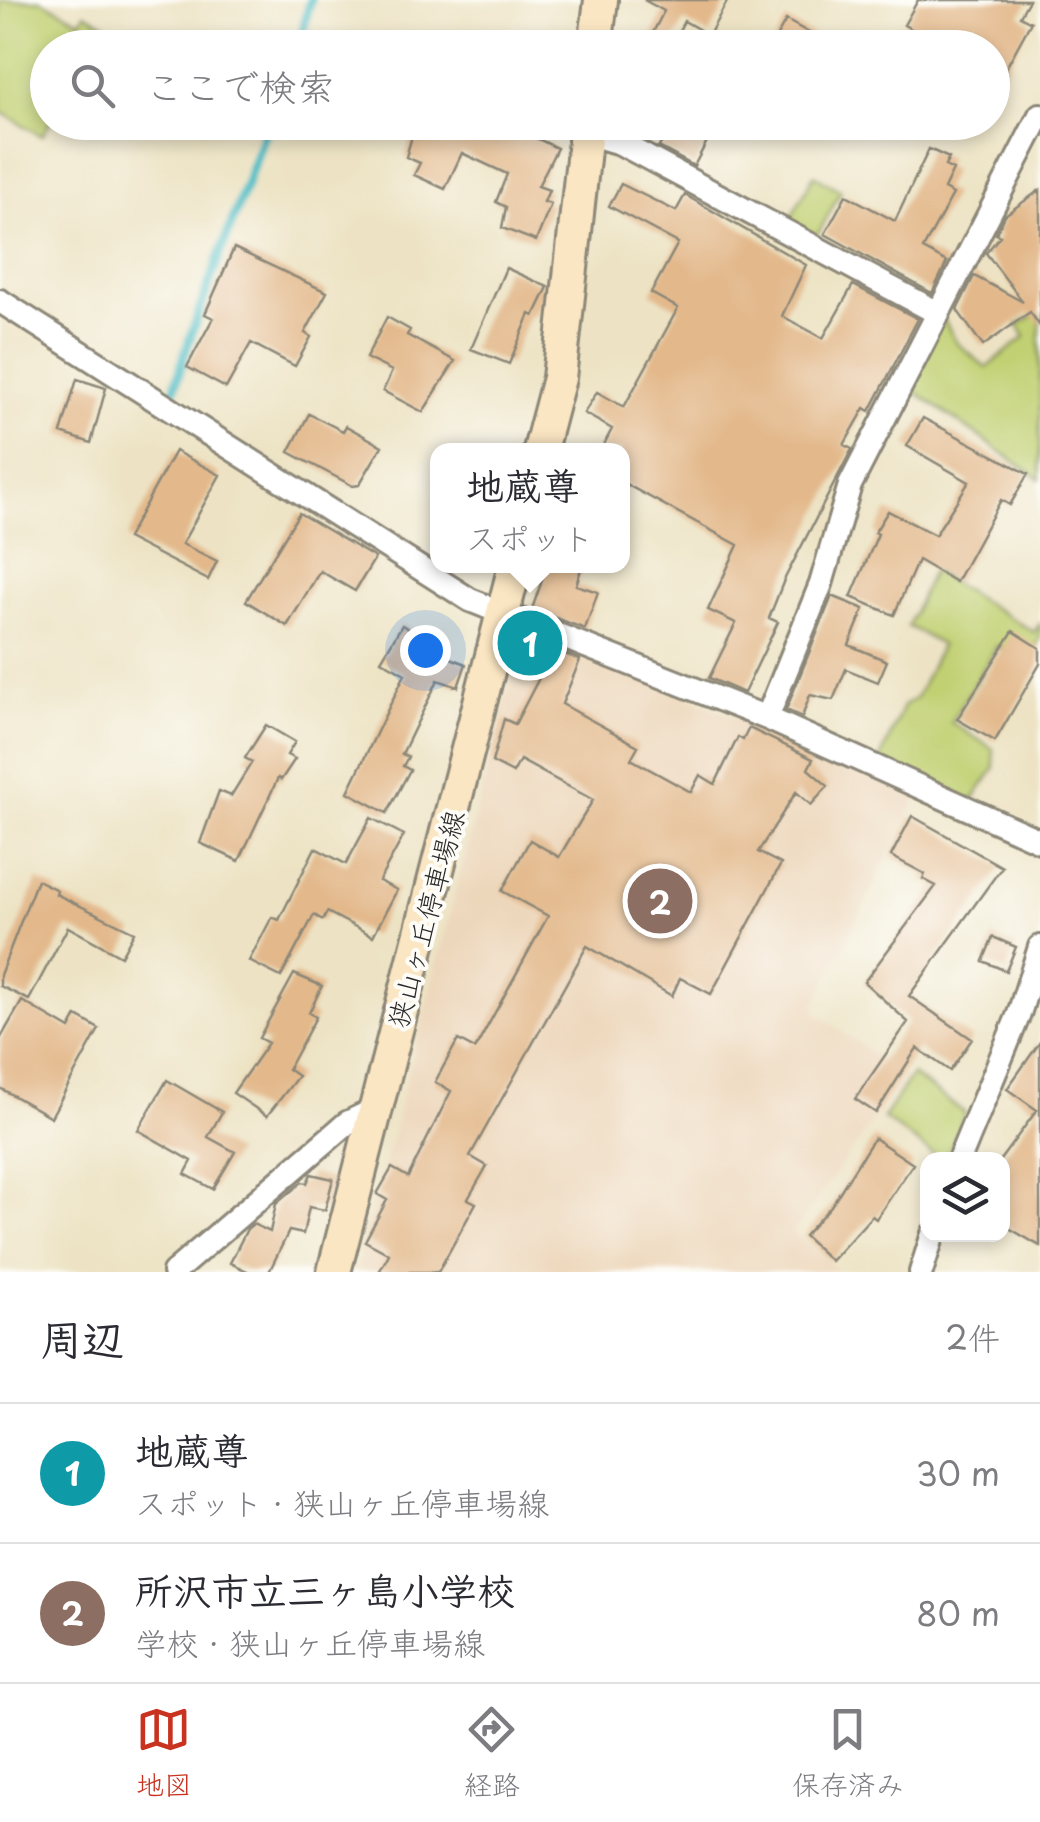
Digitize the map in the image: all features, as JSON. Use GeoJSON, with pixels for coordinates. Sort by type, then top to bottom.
{"type":"FeatureCollection","features":[{"type":"Feature","properties":{"kind":"main road"},"geometry":{"type":"LineString","coordinates":[[597,30],[600,0]]}},
{"type":"Feature","properties":{"kind":"main road"},"geometry":{"type":"LineString","coordinates":[[542,443],[558,378],[585,140]]}},
{"type":"Feature","properties":{"kind":"main road","name":"狭山ヶ丘停車場線"},"geometry":{"type":"LineString","coordinates":[[334,1272],[514,573]]}},
{"type":"Feature","properties":{"kind":"street"},"geometry":{"type":"LineString","coordinates":[[767,718],[821,584],[850,486],[1040,115]]}},
{"type":"Feature","properties":{"kind":"street"},"geometry":{"type":"LineString","coordinates":[[613,140],[936,312]]}},
{"type":"Feature","properties":{"kind":"street"},"geometry":{"type":"LineString","coordinates":[[0,301],[470,600],[767,718],[1040,841]]}},
{"type":"Feature","properties":{"kind":"street"},"geometry":{"type":"LineString","coordinates":[[962,1152],[1019,1014],[1040,947]]}},
{"type":"Feature","properties":{"kind":"street"},"geometry":{"type":"LineString","coordinates":[[174,1272],[347,1123],[376,1109]]}},
{"type":"Feature","properties":{"kind":"street"},"geometry":{"type":"LineString","coordinates":[[922,1272],[931,1242]]}},
{"type":"Feature","properties":{"kind":"shaded area"},"geometry":{"type":"Polygon","coordinates":[[[546,636],[918,796],[814,1006],[818,1015],[904,1077],[793,1232],[840,1272],[356,1272],[518,652],[539,656],[546,636]]]}},
{"type":"Feature","properties":{"kind":"green space"},"geometry":{"type":"Polygon","coordinates":[[[0,0],[41,0],[81,21],[85,13],[105,24],[102,30],[30,30],[30,129],[0,111],[0,0]]]}},
{"type":"Feature","properties":{"kind":"green space"},"geometry":{"type":"Polygon","coordinates":[[[814,175],[841,191],[816,238],[788,223],[814,175]]]}},
{"type":"Feature","properties":{"kind":"green space"},"geometry":{"type":"Polygon","coordinates":[[[1038,313],[1040,479],[907,386],[943,318],[956,342],[986,368],[1025,337],[1018,325],[1038,313]]]}},
{"type":"Feature","properties":{"kind":"green space"},"geometry":{"type":"Polygon","coordinates":[[[932,571],[1034,632],[1040,624],[1040,639],[1028,664],[997,646],[951,722],[993,749],[995,768],[972,801],[880,760],[903,706],[916,698],[941,645],[908,626],[932,571]]]}},
{"type":"Feature","properties":{"kind":"green space"},"geometry":{"type":"Polygon","coordinates":[[[912,1075],[965,1113],[949,1152],[929,1152],[883,1118],[912,1075]]]}},
{"type":"Feature","properties":{"kind":"building"},"geometry":{"type":"Polygon","coordinates":[[[644,0],[728,0],[712,30],[700,30],[684,21],[679,30],[654,30],[664,11],[644,0]]]}},
{"type":"Feature","properties":{"kind":"building"},"geometry":{"type":"Polygon","coordinates":[[[918,0],[1029,0],[1020,16],[1031,22],[1010,61],[1010,30],[913,30],[904,25],[918,0]]]}},
{"type":"Feature","properties":{"kind":"building"},"geometry":{"type":"Polygon","coordinates":[[[786,20],[804,30],[780,30],[786,20]]]}},
{"type":"Feature","properties":{"kind":"building"},"geometry":{"type":"Polygon","coordinates":[[[411,140],[540,140],[557,148],[538,186],[549,190],[544,202],[551,204],[536,241],[502,228],[506,207],[496,202],[507,174],[462,153],[445,189],[414,175],[420,163],[406,157],[411,140]]]}},
{"type":"Feature","properties":{"kind":"building"},"geometry":{"type":"Polygon","coordinates":[[[663,140],[708,140],[694,166],[659,147],[663,140]]]}},
{"type":"Feature","properties":{"kind":"building"},"geometry":{"type":"Polygon","coordinates":[[[929,149],[949,158],[945,166],[953,170],[944,189],[953,194],[923,249],[947,262],[932,293],[825,234],[846,195],[895,221],[929,149]]]}},
{"type":"Feature","properties":{"kind":"building"},"geometry":{"type":"Polygon","coordinates":[[[621,184],[676,211],[685,195],[806,265],[782,316],[823,338],[853,285],[918,319],[870,411],[865,408],[844,445],[852,449],[784,580],[769,618],[778,622],[744,693],[709,678],[736,623],[708,610],[738,545],[630,486],[630,443],[605,443],[612,429],[584,413],[597,392],[624,407],[678,308],[651,293],[678,243],[609,206],[621,184]]]}},
{"type":"Feature","properties":{"kind":"building"},"geometry":{"type":"Polygon","coordinates":[[[1040,190],[1040,326],[1030,312],[983,346],[957,310],[974,276],[1023,302],[986,253],[1000,236],[996,234],[1005,215],[1040,190]]]}},
{"type":"Feature","properties":{"kind":"building"},"geometry":{"type":"Polygon","coordinates":[[[234,248],[327,292],[305,333],[311,337],[295,366],[251,343],[226,388],[187,367],[213,318],[205,314],[234,248]]]}},
{"type":"Feature","properties":{"kind":"building"},"geometry":{"type":"Polygon","coordinates":[[[506,268],[548,287],[534,316],[530,314],[509,364],[471,349],[506,268]]]}},
{"type":"Feature","properties":{"kind":"building"},"geometry":{"type":"Polygon","coordinates":[[[387,317],[410,330],[407,335],[455,361],[423,412],[383,391],[392,371],[366,358],[387,317]]]}},
{"type":"Feature","properties":{"kind":"building"},"geometry":{"type":"Polygon","coordinates":[[[77,379],[106,388],[91,443],[61,433],[77,379]]]}},
{"type":"Feature","properties":{"kind":"building"},"geometry":{"type":"Polygon","coordinates":[[[309,414],[343,431],[346,426],[382,446],[359,485],[353,486],[289,452],[309,414]]]}},
{"type":"Feature","properties":{"kind":"building"},"geometry":{"type":"Polygon","coordinates":[[[923,418],[1028,474],[1010,505],[1001,500],[956,582],[918,560],[894,615],[851,597],[878,534],[875,532],[888,511],[935,535],[969,482],[907,446],[923,418]]]}},
{"type":"Feature","properties":{"kind":"building"},"geometry":{"type":"Polygon","coordinates":[[[175,451],[220,475],[182,544],[217,561],[208,580],[127,538],[175,451]]]}},
{"type":"Feature","properties":{"kind":"building"},"geometry":{"type":"Polygon","coordinates":[[[299,513],[375,558],[355,591],[320,571],[287,626],[246,601],[299,513]]]}},
{"type":"Feature","properties":{"kind":"building"},"geometry":{"type":"Polygon","coordinates":[[[545,573],[580,573],[576,585],[598,592],[585,629],[532,609],[545,573]]]}},
{"type":"Feature","properties":{"kind":"building"},"geometry":{"type":"Polygon","coordinates":[[[832,596],[864,609],[849,645],[887,661],[878,682],[846,669],[833,700],[810,695],[802,717],[786,710],[832,596]]]}},
{"type":"Feature","properties":{"kind":"building"},"geometry":{"type":"Polygon","coordinates":[[[402,625],[429,641],[424,648],[466,664],[458,687],[438,680],[402,754],[408,757],[403,766],[410,770],[387,813],[348,792],[405,674],[381,660],[402,625]]]}},
{"type":"Feature","properties":{"kind":"building"},"geometry":{"type":"Polygon","coordinates":[[[1013,631],[1040,648],[1040,664],[995,741],[957,719],[1013,631]]]}},
{"type":"Feature","properties":{"kind":"building"},"geometry":{"type":"Polygon","coordinates":[[[523,637],[580,660],[562,704],[638,746],[631,759],[691,792],[700,775],[715,784],[738,737],[743,740],[749,728],[813,759],[808,769],[828,786],[811,805],[796,792],[758,852],[781,864],[711,994],[680,978],[672,996],[587,946],[470,1156],[487,1166],[468,1199],[476,1203],[438,1272],[379,1272],[389,1254],[365,1241],[387,1200],[377,1194],[392,1168],[408,1177],[451,1091],[435,1082],[458,1040],[475,1049],[548,916],[502,891],[530,840],[559,857],[593,800],[520,760],[513,773],[492,762],[504,719],[515,724],[539,678],[533,676],[542,653],[521,647],[523,637]]]}},
{"type":"Feature","properties":{"kind":"building"},"geometry":{"type":"Polygon","coordinates":[[[266,725],[295,742],[287,755],[295,759],[281,780],[278,778],[239,861],[200,843],[219,791],[231,796],[252,762],[245,758],[266,725]]]}},
{"type":"Feature","properties":{"kind":"building"},"geometry":{"type":"Polygon","coordinates":[[[912,816],[1002,867],[909,996],[972,1039],[950,1071],[917,1048],[876,1113],[855,1099],[908,1022],[864,982],[936,886],[923,879],[925,874],[891,856],[912,816]]]}},
{"type":"Feature","properties":{"kind":"building"},"geometry":{"type":"Polygon","coordinates":[[[371,818],[404,835],[379,881],[397,890],[373,936],[327,912],[323,920],[314,915],[281,977],[249,961],[272,917],[279,920],[315,848],[346,864],[371,818]]]}},
{"type":"Feature","properties":{"kind":"building"},"geometry":{"type":"Polygon","coordinates":[[[37,880],[57,890],[56,894],[134,932],[121,956],[68,927],[29,1000],[0,986],[0,975],[37,880]]]}},
{"type":"Feature","properties":{"kind":"building"},"geometry":{"type":"Polygon","coordinates":[[[993,937],[1016,947],[1006,971],[983,961],[993,937]]]}},
{"type":"Feature","properties":{"kind":"building"},"geometry":{"type":"Polygon","coordinates":[[[294,974],[322,986],[309,1013],[316,1017],[288,1069],[298,1076],[267,1116],[233,1093],[268,1043],[259,1038],[294,974]]]}},
{"type":"Feature","properties":{"kind":"building"},"geometry":{"type":"Polygon","coordinates":[[[22,1001],[70,1029],[77,1016],[99,1029],[51,1117],[0,1088],[0,1039],[22,1001]]]}},
{"type":"Feature","properties":{"kind":"building"},"geometry":{"type":"Polygon","coordinates":[[[1040,1042],[1040,1246],[1010,1229],[1010,1152],[1006,1152],[1037,1110],[1007,1089],[1040,1042]]]}},
{"type":"Feature","properties":{"kind":"building"},"geometry":{"type":"Polygon","coordinates":[[[167,1080],[222,1112],[208,1137],[235,1152],[213,1189],[185,1174],[192,1161],[138,1130],[167,1080]]]}},
{"type":"Feature","properties":{"kind":"building"},"geometry":{"type":"Polygon","coordinates":[[[874,1138],[913,1164],[876,1219],[872,1216],[831,1261],[804,1236],[831,1206],[874,1138]]]}},
{"type":"Feature","properties":{"kind":"building"},"geometry":{"type":"Polygon","coordinates":[[[311,1174],[333,1179],[325,1210],[309,1207],[303,1234],[289,1231],[269,1272],[249,1272],[230,1263],[247,1229],[253,1224],[270,1232],[276,1204],[302,1182],[307,1183],[311,1174]]]}},
{"type":"Feature","properties":{"kind":"waterway"},"geometry":{"type":"LineString","coordinates":[[303,30],[310,0]]}},
{"type":"Feature","properties":{"kind":"waterway"},"geometry":{"type":"LineString","coordinates":[[173,394],[262,140]]}},
{"type":"Feature","properties":{"kind":"place","name":"地蔵尊"},"geometry":{"type":"Point","coordinates":[530,643]}},
{"type":"Feature","properties":{"kind":"place","name":"所沢市立三ヶ島小学校"},"geometry":{"type":"Point","coordinates":[660,901]}}]}
